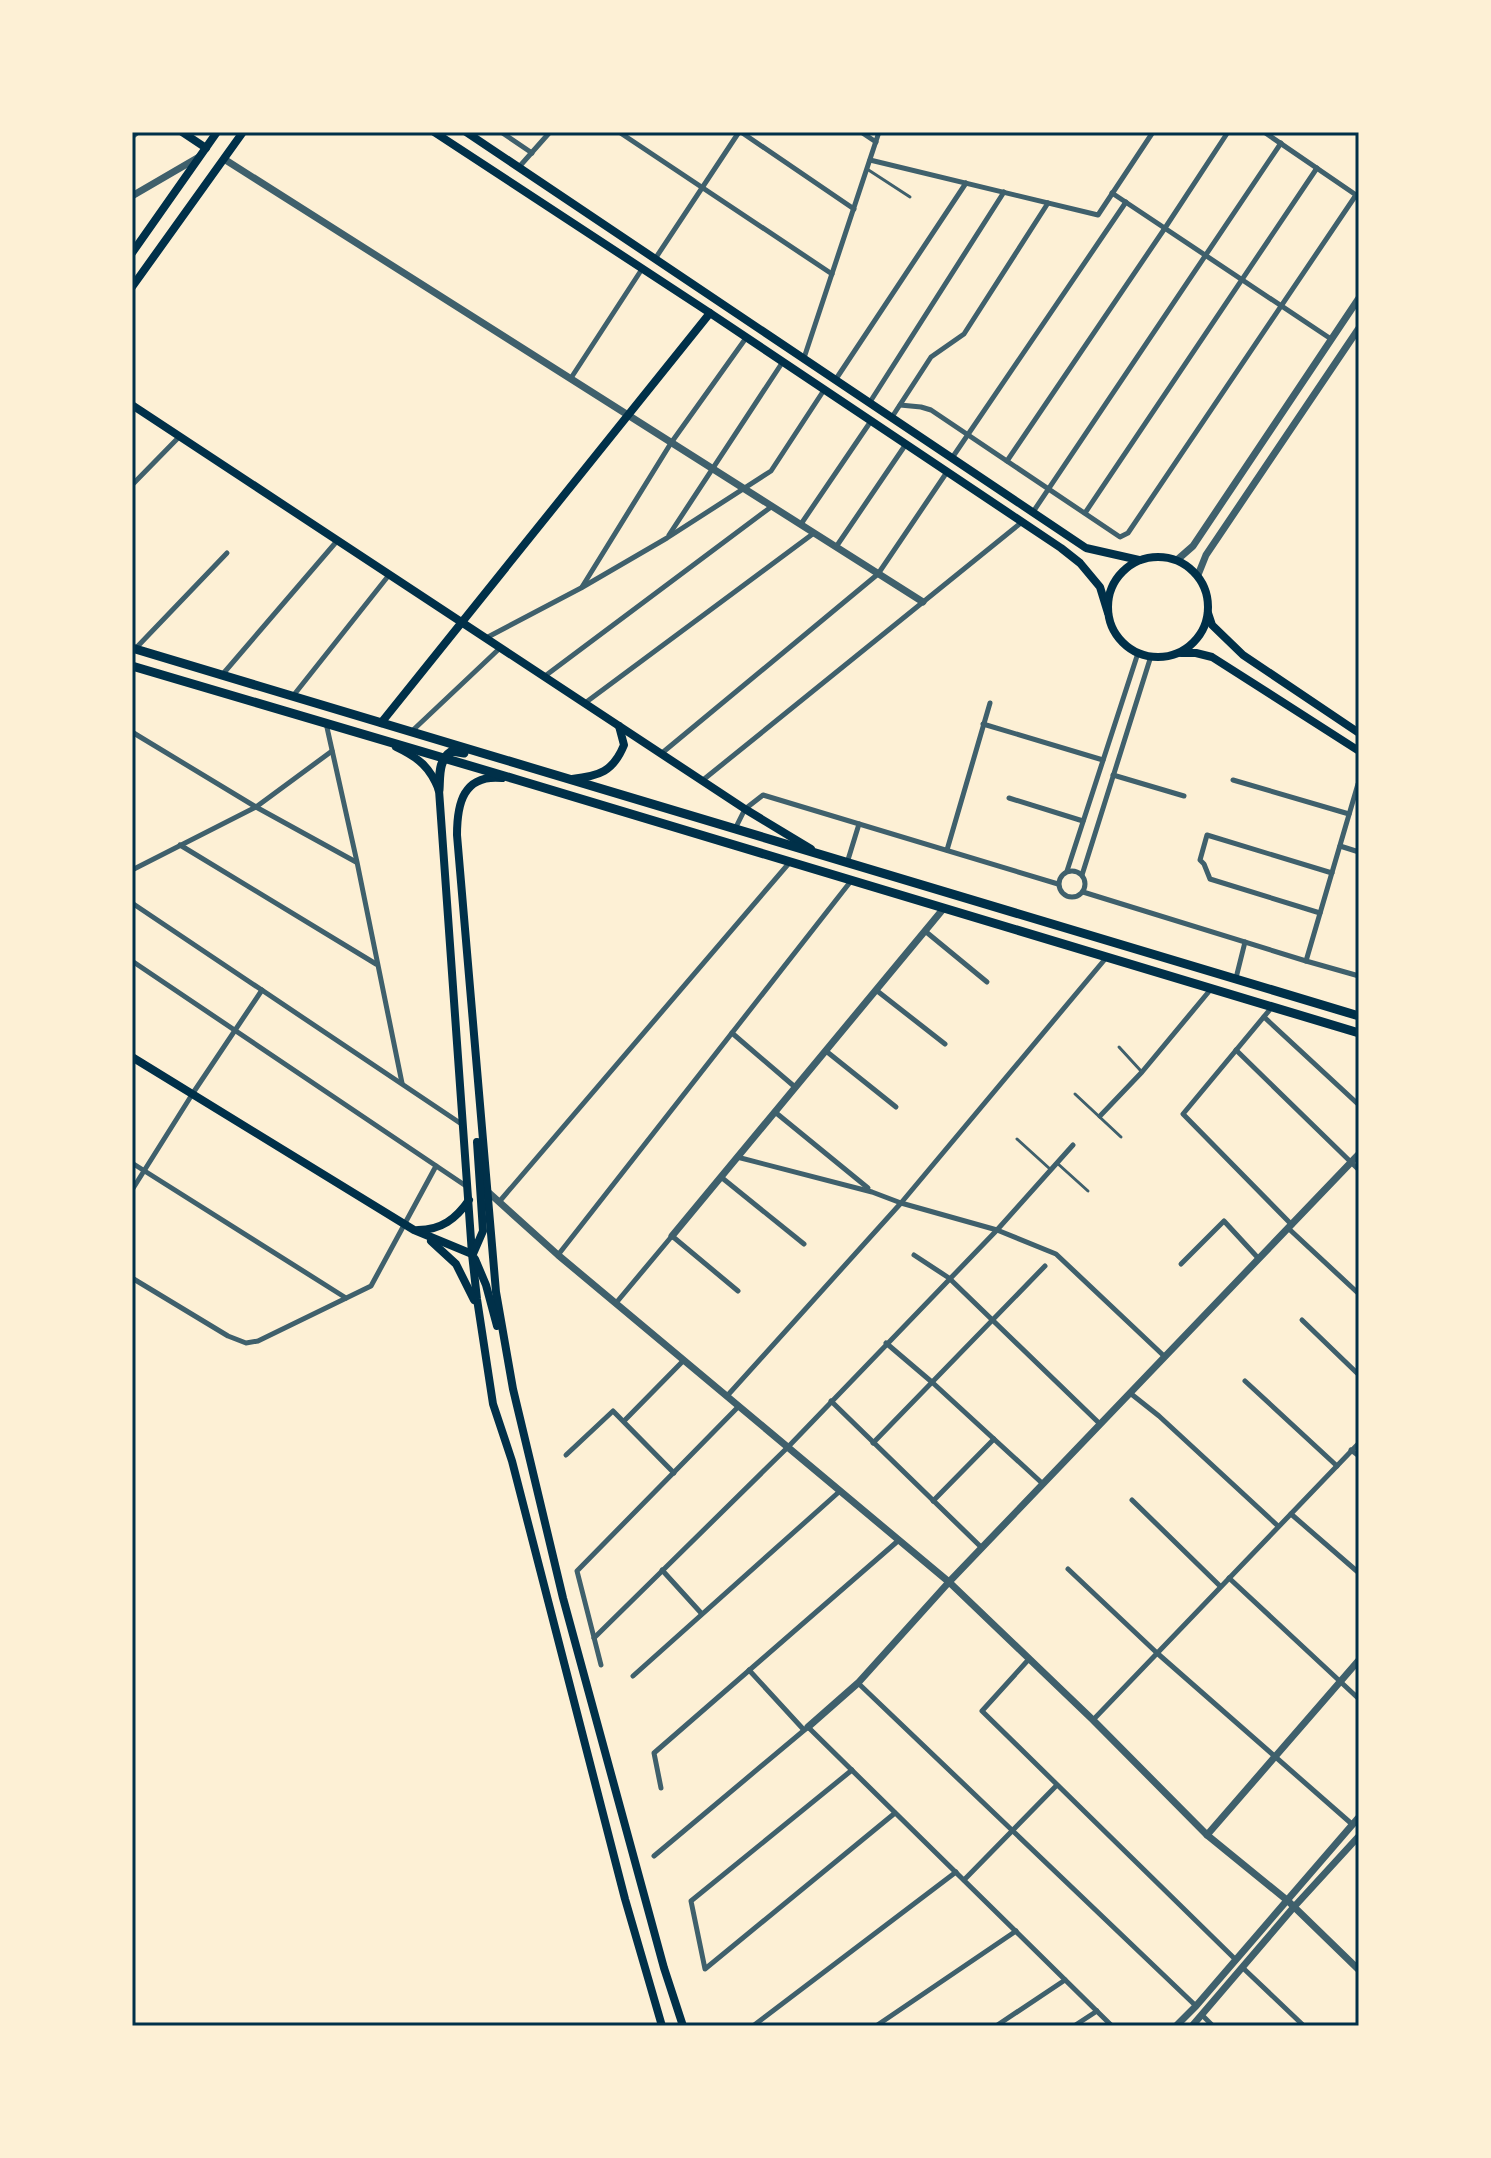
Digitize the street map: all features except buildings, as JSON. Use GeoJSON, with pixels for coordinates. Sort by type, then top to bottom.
{"type":"FeatureCollection","features":[{"type":"Feature","properties":{"kind":"main road"},"geometry":{"type":"LineString","coordinates":[[182,132],[204,152]]}},
{"type":"Feature","properties":{"kind":"main road"},"geometry":{"type":"LineString","coordinates":[[132,253],[217,132]]}},
{"type":"Feature","properties":{"kind":"main road"},"geometry":{"type":"LineString","coordinates":[[132,287],[243,132]]}},
{"type":"Feature","properties":{"kind":"main road"},"geometry":{"type":"LineString","coordinates":[[434,132],[746,337],[1080,563],[1100,587],[1111,626],[1117,637],[1138,653],[1164,657],[1188,647],[1204,626],[1208,600],[1198,575],[1188,566],[1177,560],[1151,557],[1127,566],[1118,576],[1111,587],[1108,613]]}},
{"type":"Feature","properties":{"kind":"main road"},"geometry":{"type":"LineString","coordinates":[[466,132],[1086,548],[1139,560]]}},
{"type":"Feature","properties":{"kind":"main road"},"geometry":{"type":"LineString","coordinates":[[600,241],[609,228]]}},
{"type":"Feature","properties":{"kind":"main road"},"geometry":{"type":"LineString","coordinates":[[381,723],[710,313]]}},
{"type":"Feature","properties":{"kind":"main road"},"geometry":{"type":"LineString","coordinates":[[132,405],[702,781],[819,854]]}},
{"type":"Feature","properties":{"kind":"main road"},"geometry":{"type":"LineString","coordinates":[[1080,563],[1088,562],[1090,558],[1086,548]]}},
{"type":"Feature","properties":{"kind":"main road"},"geometry":{"type":"LineString","coordinates":[[1208,613],[1212,625],[1243,655],[1359,733]]}},
{"type":"Feature","properties":{"kind":"main road"},"geometry":{"type":"LineString","coordinates":[[134,648],[1359,1016]]}},
{"type":"Feature","properties":{"kind":"main road"},"geometry":{"type":"LineString","coordinates":[[1176,653],[1212,657],[1359,751]]}},
{"type":"Feature","properties":{"kind":"main road"},"geometry":{"type":"LineString","coordinates":[[132,666],[1359,1033]]}},
{"type":"Feature","properties":{"kind":"main road"},"geometry":{"type":"LineString","coordinates":[[570,780],[598,776],[614,762],[624,745],[619,726]]}},
{"type":"Feature","properties":{"kind":"main road"},"geometry":{"type":"LineString","coordinates":[[366,734],[423,763],[432,773],[439,790]]}},
{"type":"Feature","properties":{"kind":"main road"},"geometry":{"type":"LineString","coordinates":[[494,757],[486,759],[456,751],[444,757],[439,790],[472,1254],[479,1309],[493,1404],[512,1461],[629,1914],[662,2026]]}},
{"type":"Feature","properties":{"kind":"main road"},"geometry":{"type":"LineString","coordinates":[[513,1389],[496,1292],[457,813],[465,791],[475,783],[494,777],[518,780]]}},
{"type":"Feature","properties":{"kind":"main road"},"geometry":{"type":"LineString","coordinates":[[443,836],[457,835]]}},
{"type":"Feature","properties":{"kind":"main road"},"geometry":{"type":"LineString","coordinates":[[1058,942],[1062,927]]}},
{"type":"Feature","properties":{"kind":"main road"},"geometry":{"type":"LineString","coordinates":[[453,981],[470,980]]}},
{"type":"Feature","properties":{"kind":"main road"},"geometry":{"type":"LineString","coordinates":[[132,1057],[436,1244],[456,1264],[479,1309]]}},
{"type":"Feature","properties":{"kind":"main road"},"geometry":{"type":"LineString","coordinates":[[472,1254],[483,1231],[477,1141],[481,1116]]}},
{"type":"Feature","properties":{"kind":"main road"},"geometry":{"type":"LineString","coordinates":[[414,1230],[432,1229],[447,1223],[462,1211],[469,1199]]}},
{"type":"Feature","properties":{"kind":"main road"},"geometry":{"type":"LineString","coordinates":[[414,1230],[472,1254],[486,1285],[556,1564],[664,1968],[683,2026]]}},
{"type":"Feature","properties":{"kind":"main road"},"geometry":{"type":"LineString","coordinates":[[539,1569],[556,1564]]}},
{"type":"Feature","properties":{"kind":"street"},"geometry":{"type":"LineString","coordinates":[[132,137],[138,132]]}},
{"type":"Feature","properties":{"kind":"street"},"geometry":{"type":"LineString","coordinates":[[501,132],[532,153]]}},
{"type":"Feature","properties":{"kind":"street"},"geometry":{"type":"LineString","coordinates":[[519,168],[550,132]]}},
{"type":"Feature","properties":{"kind":"street"},"geometry":{"type":"LineString","coordinates":[[619,132],[832,274]]}},
{"type":"Feature","properties":{"kind":"street"},"geometry":{"type":"LineString","coordinates":[[655,259],[740,132],[854,209]]}},
{"type":"Feature","properties":{"kind":"street"},"geometry":{"type":"LineString","coordinates":[[861,132],[876,142]]}},
{"type":"Feature","properties":{"kind":"street"},"geometry":{"type":"LineString","coordinates":[[803,358],[879,132]]}},
{"type":"Feature","properties":{"kind":"street"},"geometry":{"type":"LineString","coordinates":[[870,160],[1098,215],[1153,132]]}},
{"type":"Feature","properties":{"kind":"street"},"geometry":{"type":"LineString","coordinates":[[1007,461],[1228,132]]}},
{"type":"Feature","properties":{"kind":"street"},"geometry":{"type":"LineString","coordinates":[[900,405],[931,410],[1120,537],[1128,533],[1357,196],[1264,132]]}},
{"type":"Feature","properties":{"kind":"street"},"geometry":{"type":"LineString","coordinates":[[1033,512],[1281,143]]}},
{"type":"Feature","properties":{"kind":"street"},"geometry":{"type":"LineString","coordinates":[[132,196],[204,152]]}},
{"type":"Feature","properties":{"kind":"street"},"geometry":{"type":"LineString","coordinates":[[224,159],[923,602]]}},
{"type":"Feature","properties":{"kind":"street"},"geometry":{"type":"LineString","coordinates":[[1085,513],[1317,168]]}},
{"type":"Feature","properties":{"kind":"street"},"geometry":{"type":"LineString","coordinates":[[835,380],[966,183]]}},
{"type":"Feature","properties":{"kind":"street"},"geometry":{"type":"LineString","coordinates":[[870,403],[1004,192]]}},
{"type":"Feature","properties":{"kind":"street"},"geometry":{"type":"LineString","coordinates":[[1112,193],[1345,348]]}},
{"type":"Feature","properties":{"kind":"street"},"geometry":{"type":"LineString","coordinates":[[952,458],[1126,202]]}},
{"type":"Feature","properties":{"kind":"street"},"geometry":{"type":"LineString","coordinates":[[891,418],[931,357],[964,334],[1048,203]]}},
{"type":"Feature","properties":{"kind":"street"},"geometry":{"type":"LineString","coordinates":[[570,380],[643,269]]}},
{"type":"Feature","properties":{"kind":"street"},"geometry":{"type":"LineString","coordinates":[[1177,560],[1193,546],[1359,298]]}},
{"type":"Feature","properties":{"kind":"street"},"geometry":{"type":"LineString","coordinates":[[1198,575],[1206,555],[1359,328]]}},
{"type":"Feature","properties":{"kind":"street"},"geometry":{"type":"LineString","coordinates":[[581,588],[671,443],[746,337]]}},
{"type":"Feature","properties":{"kind":"street"},"geometry":{"type":"LineString","coordinates":[[667,538],[783,362]]}},
{"type":"Feature","properties":{"kind":"street"},"geometry":{"type":"LineString","coordinates":[[486,638],[667,538],[771,471],[825,390]]}},
{"type":"Feature","properties":{"kind":"street"},"geometry":{"type":"LineString","coordinates":[[800,525],[871,421]]}},
{"type":"Feature","properties":{"kind":"street"},"geometry":{"type":"LineString","coordinates":[[132,485],[180,436]]}},
{"type":"Feature","properties":{"kind":"street"},"geometry":{"type":"LineString","coordinates":[[836,547],[906,444]]}},
{"type":"Feature","properties":{"kind":"street"},"geometry":{"type":"LineString","coordinates":[[661,754],[878,574],[947,472]]}},
{"type":"Feature","properties":{"kind":"street"},"geometry":{"type":"LineString","coordinates":[[545,677],[771,507]]}},
{"type":"Feature","properties":{"kind":"street"},"geometry":{"type":"LineString","coordinates":[[702,781],[1022,522]]}},
{"type":"Feature","properties":{"kind":"street"},"geometry":{"type":"LineString","coordinates":[[585,703],[814,533]]}},
{"type":"Feature","properties":{"kind":"street"},"geometry":{"type":"LineString","coordinates":[[222,675],[337,540]]}},
{"type":"Feature","properties":{"kind":"street"},"geometry":{"type":"LineString","coordinates":[[134,648],[227,553]]}},
{"type":"Feature","properties":{"kind":"street"},"geometry":{"type":"LineString","coordinates":[[293,696],[389,574]]}},
{"type":"Feature","properties":{"kind":"street"},"geometry":{"type":"LineString","coordinates":[[411,732],[500,648]]}},
{"type":"Feature","properties":{"kind":"street"},"geometry":{"type":"LineString","coordinates":[[1138,653],[1067,871],[1058,884],[1061,892],[1068,897],[1076,897],[1083,892],[1085,883],[1082,875],[1151,656]]}},
{"type":"Feature","properties":{"kind":"street"},"geometry":{"type":"LineString","coordinates":[[947,850],[990,703]]}},
{"type":"Feature","properties":{"kind":"street"},"geometry":{"type":"LineString","coordinates":[[325,722],[402,1083]]}},
{"type":"Feature","properties":{"kind":"street"},"geometry":{"type":"LineString","coordinates":[[983,724],[1103,760]]}},
{"type":"Feature","properties":{"kind":"street"},"geometry":{"type":"LineString","coordinates":[[132,732],[256,807],[357,862]]}},
{"type":"Feature","properties":{"kind":"street"},"geometry":{"type":"LineString","coordinates":[[132,870],[256,807],[332,751]]}},
{"type":"Feature","properties":{"kind":"street"},"geometry":{"type":"LineString","coordinates":[[1113,775],[1184,796]]}},
{"type":"Feature","properties":{"kind":"street"},"geometry":{"type":"LineString","coordinates":[[1233,780],[1349,814]]}},
{"type":"Feature","properties":{"kind":"street"},"geometry":{"type":"LineString","coordinates":[[1306,961],[1358,784]]}},
{"type":"Feature","properties":{"kind":"street"},"geometry":{"type":"LineString","coordinates":[[735,829],[745,809],[763,795],[1058,884]]}},
{"type":"Feature","properties":{"kind":"street"},"geometry":{"type":"LineString","coordinates":[[1009,798],[1083,821]]}},
{"type":"Feature","properties":{"kind":"street"},"geometry":{"type":"LineString","coordinates":[[847,863],[859,824]]}},
{"type":"Feature","properties":{"kind":"street"},"geometry":{"type":"LineString","coordinates":[[1320,913],[1210,879],[1200,860],[1207,835],[1332,873]]}},
{"type":"Feature","properties":{"kind":"street"},"geometry":{"type":"LineString","coordinates":[[180,845],[377,965]]}},
{"type":"Feature","properties":{"kind":"street"},"geometry":{"type":"LineString","coordinates":[[1340,846],[1359,852]]}},
{"type":"Feature","properties":{"kind":"street"},"geometry":{"type":"LineString","coordinates":[[499,1202],[790,862]]}},
{"type":"Feature","properties":{"kind":"street"},"geometry":{"type":"LineString","coordinates":[[1067,871],[1082,875]]}},
{"type":"Feature","properties":{"kind":"street"},"geometry":{"type":"LineString","coordinates":[[558,1255],[852,880]]}},
{"type":"Feature","properties":{"kind":"street"},"geometry":{"type":"LineString","coordinates":[[1083,892],[1359,976]]}},
{"type":"Feature","properties":{"kind":"street"},"geometry":{"type":"LineString","coordinates":[[132,903],[464,1125]]}},
{"type":"Feature","properties":{"kind":"street"},"geometry":{"type":"LineString","coordinates":[[616,1303],[944,908]]}},
{"type":"Feature","properties":{"kind":"street"},"geometry":{"type":"LineString","coordinates":[[925,931],[987,982]]}},
{"type":"Feature","properties":{"kind":"street"},"geometry":{"type":"LineString","coordinates":[[1236,979],[1245,942]]}},
{"type":"Feature","properties":{"kind":"street"},"geometry":{"type":"LineString","coordinates":[[727,1396],[901,1203],[1107,957]]}},
{"type":"Feature","properties":{"kind":"street"},"geometry":{"type":"LineString","coordinates":[[132,961],[468,1187]]}},
{"type":"Feature","properties":{"kind":"street"},"geometry":{"type":"LineString","coordinates":[[1100,1116],[1142,1072],[1211,989]]}},
{"type":"Feature","properties":{"kind":"street"},"geometry":{"type":"LineString","coordinates":[[132,1190],[262,990]]}},
{"type":"Feature","properties":{"kind":"street"},"geometry":{"type":"LineString","coordinates":[[876,990],[945,1044]]}},
{"type":"Feature","properties":{"kind":"street"},"geometry":{"type":"LineString","coordinates":[[1272,1007],[1183,1114],[1359,1294]]}},
{"type":"Feature","properties":{"kind":"street"},"geometry":{"type":"LineString","coordinates":[[1264,1017],[1359,1105]]}},
{"type":"Feature","properties":{"kind":"street"},"geometry":{"type":"LineString","coordinates":[[732,1033],[795,1087]]}},
{"type":"Feature","properties":{"kind":"street"},"geometry":{"type":"LineString","coordinates":[[1236,1050],[1359,1170]]}},
{"type":"Feature","properties":{"kind":"street"},"geometry":{"type":"LineString","coordinates":[[826,1051],[896,1107]]}},
{"type":"Feature","properties":{"kind":"street"},"geometry":{"type":"LineString","coordinates":[[775,1112],[872,1192]]}},
{"type":"Feature","properties":{"kind":"street"},"geometry":{"type":"LineString","coordinates":[[594,1638],[788,1447],[997,1230],[1073,1145]]}},
{"type":"Feature","properties":{"kind":"street"},"geometry":{"type":"LineString","coordinates":[[654,1856],[858,1683],[949,1582],[1359,1154]]}},
{"type":"Feature","properties":{"kind":"street"},"geometry":{"type":"LineString","coordinates":[[737,1157],[872,1192],[997,1230],[1056,1254],[1164,1356]]}},
{"type":"Feature","properties":{"kind":"street"},"geometry":{"type":"LineString","coordinates":[[132,1163],[347,1299]]}},
{"type":"Feature","properties":{"kind":"street"},"geometry":{"type":"LineString","coordinates":[[132,1278],[228,1336],[246,1343],[258,1341],[371,1286],[436,1166]]}},
{"type":"Feature","properties":{"kind":"street"},"geometry":{"type":"LineString","coordinates":[[721,1177],[804,1244]]}},
{"type":"Feature","properties":{"kind":"street"},"geometry":{"type":"LineString","coordinates":[[487,1191],[558,1255],[949,1582],[1207,1835],[1290,1905],[1359,1970]]}},
{"type":"Feature","properties":{"kind":"street"},"geometry":{"type":"LineString","coordinates":[[1181,1264],[1224,1221],[1259,1259]]}},
{"type":"Feature","properties":{"kind":"street"},"geometry":{"type":"LineString","coordinates":[[672,1236],[738,1291]]}},
{"type":"Feature","properties":{"kind":"street"},"geometry":{"type":"LineString","coordinates":[[914,1255],[949,1278],[1100,1424]]}},
{"type":"Feature","properties":{"kind":"street"},"geometry":{"type":"LineString","coordinates":[[873,1443],[1045,1266]]}},
{"type":"Feature","properties":{"kind":"street"},"geometry":{"type":"LineString","coordinates":[[1302,1320],[1359,1375]]}},
{"type":"Feature","properties":{"kind":"street"},"geometry":{"type":"LineString","coordinates":[[886,1343],[1044,1485]]}},
{"type":"Feature","properties":{"kind":"street"},"geometry":{"type":"LineString","coordinates":[[624,1421],[684,1360]]}},
{"type":"Feature","properties":{"kind":"street"},"geometry":{"type":"LineString","coordinates":[[1245,1381],[1337,1466]]}},
{"type":"Feature","properties":{"kind":"street"},"geometry":{"type":"LineString","coordinates":[[1130,1393],[1278,1526]]}},
{"type":"Feature","properties":{"kind":"street"},"geometry":{"type":"LineString","coordinates":[[831,1401],[982,1548]]}},
{"type":"Feature","properties":{"kind":"street"},"geometry":{"type":"LineString","coordinates":[[601,1665],[577,1571],[739,1406]]}},
{"type":"Feature","properties":{"kind":"street"},"geometry":{"type":"LineString","coordinates":[[566,1455],[613,1411],[674,1473]]}},
{"type":"Feature","properties":{"kind":"street"},"geometry":{"type":"LineString","coordinates":[[933,1501],[994,1439]]}},
{"type":"Feature","properties":{"kind":"street"},"geometry":{"type":"LineString","coordinates":[[1093,1720],[1359,1443]]}},
{"type":"Feature","properties":{"kind":"street"},"geometry":{"type":"LineString","coordinates":[[1351,1450],[1359,1456]]}},
{"type":"Feature","properties":{"kind":"street"},"geometry":{"type":"LineString","coordinates":[[633,1676],[840,1491]]}},
{"type":"Feature","properties":{"kind":"street"},"geometry":{"type":"LineString","coordinates":[[1132,1500],[1220,1586]]}},
{"type":"Feature","properties":{"kind":"street"},"geometry":{"type":"LineString","coordinates":[[1291,1514],[1359,1573]]}},
{"type":"Feature","properties":{"kind":"street"},"geometry":{"type":"LineString","coordinates":[[661,1788],[654,1753],[899,1540]]}},
{"type":"Feature","properties":{"kind":"street"},"geometry":{"type":"LineString","coordinates":[[1068,1569],[1157,1653],[1353,1825]]}},
{"type":"Feature","properties":{"kind":"street"},"geometry":{"type":"LineString","coordinates":[[662,1570],[702,1614]]}},
{"type":"Feature","properties":{"kind":"street"},"geometry":{"type":"LineString","coordinates":[[1229,1578],[1359,1699]]}},
{"type":"Feature","properties":{"kind":"street"},"geometry":{"type":"LineString","coordinates":[[1029,1659],[982,1711],[1236,1960]]}},
{"type":"Feature","properties":{"kind":"street"},"geometry":{"type":"LineString","coordinates":[[1207,1835],[1359,1660]]}},
{"type":"Feature","properties":{"kind":"street"},"geometry":{"type":"LineString","coordinates":[[749,1670],[1112,2026]]}},
{"type":"Feature","properties":{"kind":"street"},"geometry":{"type":"LineString","coordinates":[[858,1683],[1196,2006]]}},
{"type":"Feature","properties":{"kind":"street"},"geometry":{"type":"LineString","coordinates":[[852,1770],[691,1901],[705,1969],[895,1813]]}},
{"type":"Feature","properties":{"kind":"street"},"geometry":{"type":"LineString","coordinates":[[964,1880],[1056,1786]]}},
{"type":"Feature","properties":{"kind":"street"},"geometry":{"type":"LineString","coordinates":[[1192,2026],[1243,1968],[1359,1817]]}},
{"type":"Feature","properties":{"kind":"street"},"geometry":{"type":"LineString","coordinates":[[1176,2026],[1236,1960],[1359,1836]]}},
{"type":"Feature","properties":{"kind":"street"},"geometry":{"type":"LineString","coordinates":[[753,2026],[956,1872]]}},
{"type":"Feature","properties":{"kind":"street"},"geometry":{"type":"LineString","coordinates":[[876,2026],[1016,1931]]}},
{"type":"Feature","properties":{"kind":"street"},"geometry":{"type":"LineString","coordinates":[[1243,1968],[1304,2026]]}},
{"type":"Feature","properties":{"kind":"street"},"geometry":{"type":"LineString","coordinates":[[996,2026],[1065,1979]]}},
{"type":"Feature","properties":{"kind":"street"},"geometry":{"type":"LineString","coordinates":[[1074,2026],[1097,2011]]}},
{"type":"Feature","properties":{"kind":"street"},"geometry":{"type":"LineString","coordinates":[[1202,2015],[1213,2026]]}},
{"type":"Feature","properties":{"kind":"lane"},"geometry":{"type":"LineString","coordinates":[[867,169],[910,197]]}},
{"type":"Feature","properties":{"kind":"lane"},"geometry":{"type":"LineString","coordinates":[[1119,1047],[1142,1072]]}},
{"type":"Feature","properties":{"kind":"lane"},"geometry":{"type":"LineString","coordinates":[[1075,1094],[1121,1137]]}},
{"type":"Feature","properties":{"kind":"lane"},"geometry":{"type":"LineString","coordinates":[[1017,1139],[1050,1169]]}},
{"type":"Feature","properties":{"kind":"lane"},"geometry":{"type":"LineString","coordinates":[[1057,1163],[1088,1191]]}}]}
